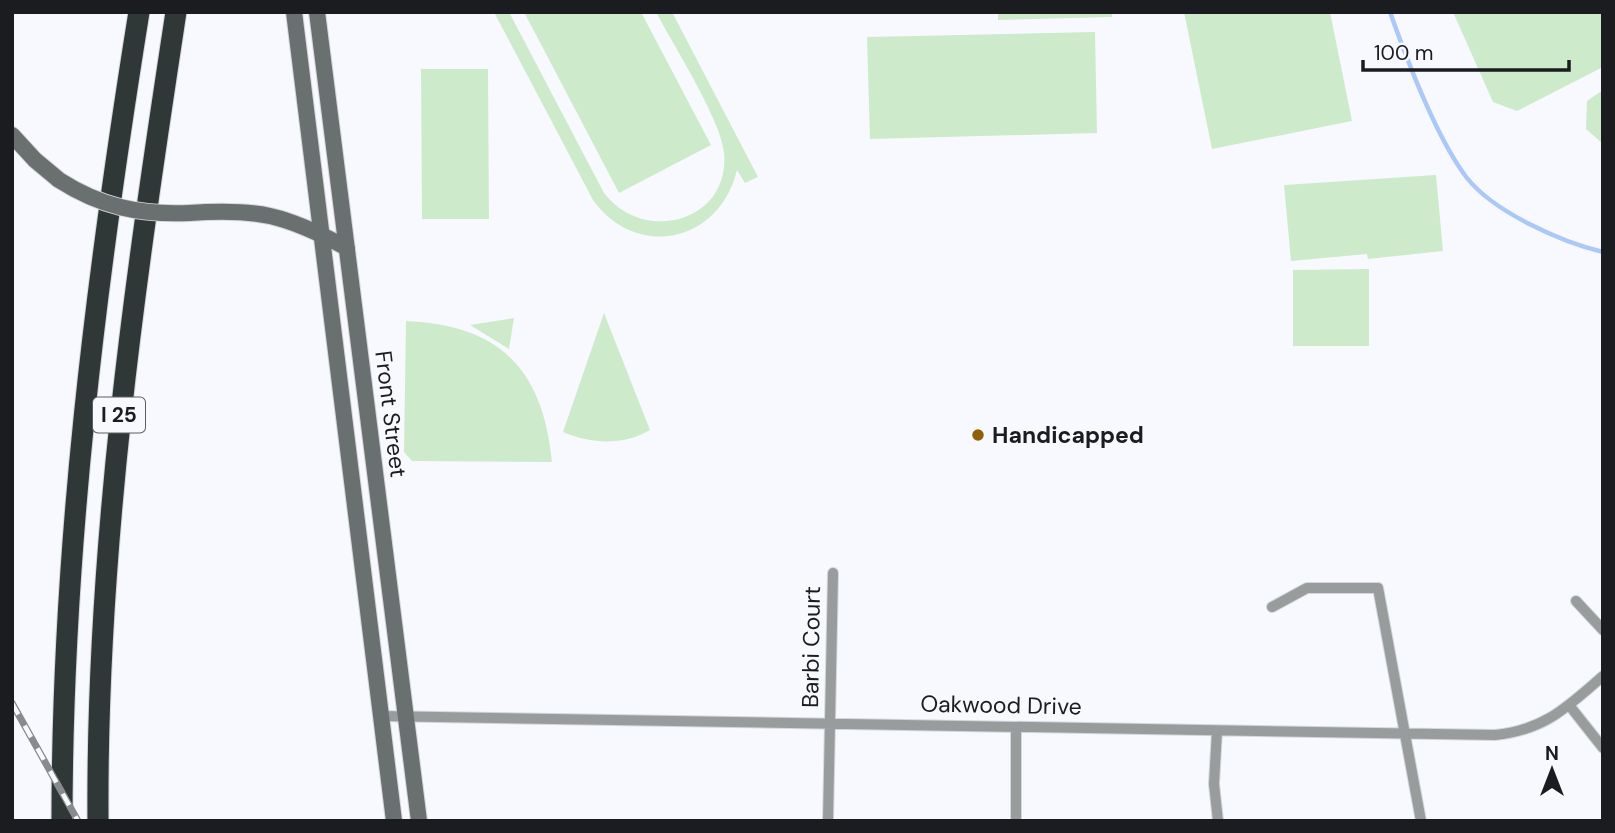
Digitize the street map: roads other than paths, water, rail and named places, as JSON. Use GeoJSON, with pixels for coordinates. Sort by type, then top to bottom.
{"type":"FeatureCollection","features":[{"type":"Feature","properties":{"kind":"highway","name":"I 25"},"geometry":{"type":"LineString","coordinates":[[62,821],[67,626],[76,482],[85,393],[139,12]]}},
{"type":"Feature","properties":{"kind":"highway","name":"I 25"},"geometry":{"type":"LineString","coordinates":[[98,821],[99,705],[108,519],[129,339],[176,12]]}},
{"type":"Feature","properties":{"kind":"main road"},"geometry":{"type":"LineString","coordinates":[[294,12],[394,821]]}},
{"type":"Feature","properties":{"kind":"main road","name":"Front Street"},"geometry":{"type":"LineString","coordinates":[[317,12],[419,821]]}},
{"type":"Feature","properties":{"kind":"main road"},"geometry":{"type":"LineString","coordinates":[[12,135],[35,160],[59,180],[88,197],[120,209],[153,214],[262,213],[298,222],[347,248]]}},
{"type":"Feature","properties":{"kind":"street","name":"Barbi Court"},"geometry":{"type":"LineString","coordinates":[[828,821],[833,573]]}},
{"type":"Feature","properties":{"kind":"street"},"geometry":{"type":"LineString","coordinates":[[1272,607],[1307,588],[1378,588],[1421,821]]}},
{"type":"Feature","properties":{"kind":"street"},"geometry":{"type":"LineString","coordinates":[[1576,601],[1603,630]]}},
{"type":"Feature","properties":{"kind":"street","name":"Oakwood Drive"},"geometry":{"type":"LineString","coordinates":[[379,716],[1405,734],[1515,733],[1547,722],[1603,676]]}},
{"type":"Feature","properties":{"kind":"street"},"geometry":{"type":"LineString","coordinates":[[1569,705],[1603,748]]}},
{"type":"Feature","properties":{"kind":"street"},"geometry":{"type":"LineString","coordinates":[[1016,727],[1016,821]]}},
{"type":"Feature","properties":{"kind":"street"},"geometry":{"type":"LineString","coordinates":[[1217,731],[1214,784],[1217,821]]}},
{"type":"Feature","properties":{"kind":"waterway"},"geometry":{"type":"LineString","coordinates":[[1390,12],[1434,121],[1467,178],[1479,191],[1529,224],[1603,252]]}},
{"type":"Feature","properties":{"kind":"railway"},"geometry":{"type":"LineString","coordinates":[[12,703],[78,821]]}},
{"type":"Feature","properties":{"kind":"place","name":"Handicapped"},"geometry":{"type":"Point","coordinates":[978,435]}}]}
